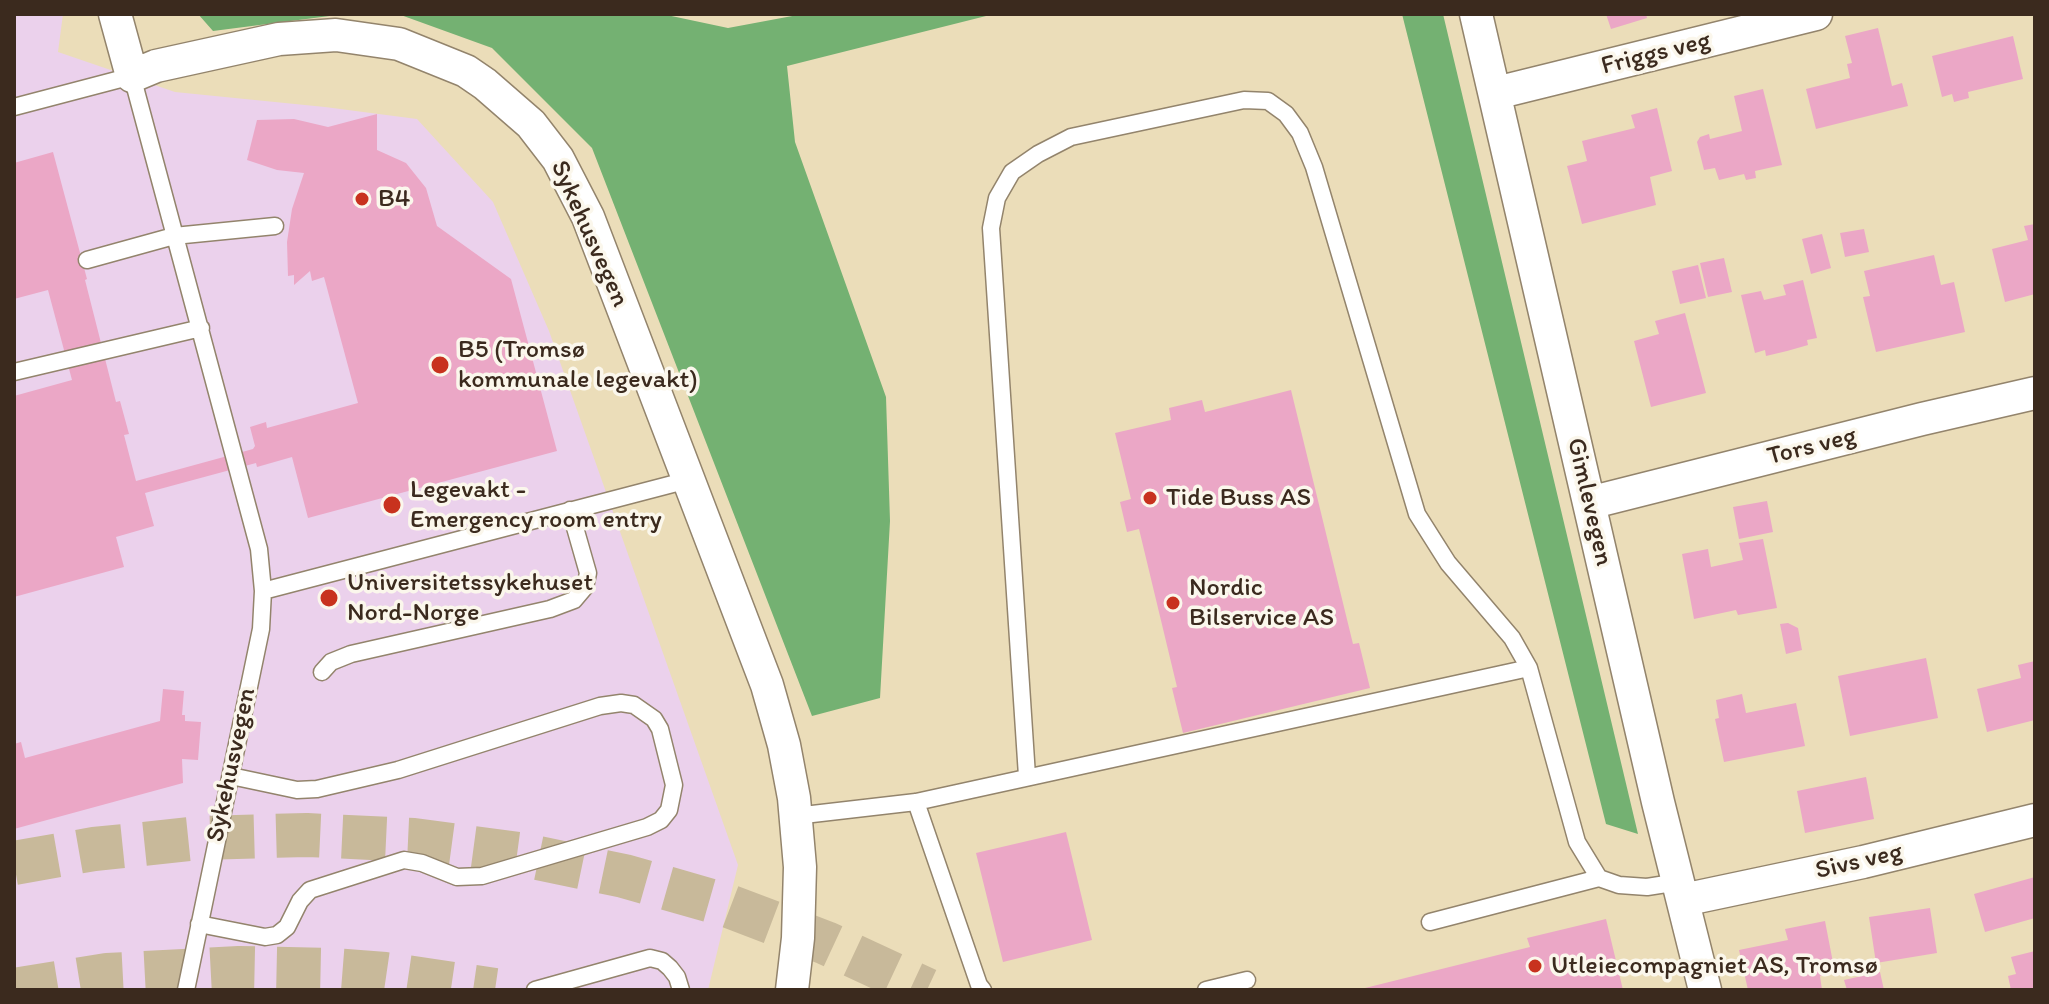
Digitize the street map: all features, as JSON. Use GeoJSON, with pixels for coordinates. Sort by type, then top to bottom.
{"type":"FeatureCollection","features":[{"type":"Feature","properties":{"kind":"street","name":"Sykehusvegen"},"geometry":{"type":"LineString","coordinates":[[115,14],[132,76],[156,66],[279,39],[356,35],[399,44],[466,71],[485,84],[531,124],[558,159],[588,217],[767,685],[784,745],[795,816],[800,881],[792,990]]}},
{"type":"Feature","properties":{"kind":"street","name":"Gimlevegen"},"geometry":{"type":"LineString","coordinates":[[1476,14],[1705,990]]}},
{"type":"Feature","properties":{"kind":"street","name":"Friggs veg"},"geometry":{"type":"LineString","coordinates":[[1496,93],[1816,14]]}},
{"type":"Feature","properties":{"kind":"street","name":"Tors veg"},"geometry":{"type":"LineString","coordinates":[[1589,503],[2035,393]]}},
{"type":"Feature","properties":{"kind":"street","name":"Sivs veg"},"geometry":{"type":"LineString","coordinates":[[1681,891],[1863,862],[2035,820]]}},
{"type":"Feature","properties":{"kind":"lane"},"geometry":{"type":"LineString","coordinates":[[14,107],[132,76]]}},
{"type":"Feature","properties":{"kind":"lane","name":"Sykehusvegen"},"geometry":{"type":"LineString","coordinates":[[132,76],[259,549],[263,591],[261,629],[186,990]]}},
{"type":"Feature","properties":{"kind":"lane"},"geometry":{"type":"LineString","coordinates":[[1027,776],[991,228],[997,198],[1012,172],[1071,137],[1244,100],[1268,101],[1286,114],[1300,133],[1314,167],[1417,514],[1448,563],[1512,638],[1529,668],[1577,842],[1599,878]]}},
{"type":"Feature","properties":{"kind":"lane"},"geometry":{"type":"LineString","coordinates":[[87,260],[174,236],[275,226]]}},
{"type":"Feature","properties":{"kind":"lane"},"geometry":{"type":"LineString","coordinates":[[14,372],[201,328]]}},
{"type":"Feature","properties":{"kind":"lane"},"geometry":{"type":"LineString","coordinates":[[263,591],[688,480]]}},
{"type":"Feature","properties":{"kind":"lane"},"geometry":{"type":"LineString","coordinates":[[322,672],[331,662],[351,654],[550,609],[574,600],[585,587],[588,573],[570,510]]}},
{"type":"Feature","properties":{"kind":"lane"},"geometry":{"type":"LineString","coordinates":[[795,816],[916,802],[1529,668]]}},
{"type":"Feature","properties":{"kind":"lane"},"geometry":{"type":"LineString","coordinates":[[199,924],[265,937],[277,935],[287,927],[300,901],[310,890],[404,860],[422,863],[457,877],[482,876],[647,827],[661,820],[669,810],[674,785],[660,729],[654,719],[634,705],[621,703],[600,706],[398,770],[317,789],[297,790],[231,776]]}},
{"type":"Feature","properties":{"kind":"lane"},"geometry":{"type":"LineString","coordinates":[[916,802],[983,990]]}},
{"type":"Feature","properties":{"kind":"lane"},"geometry":{"type":"LineString","coordinates":[[1430,922],[1599,878],[1619,885],[1681,891]]}},
{"type":"Feature","properties":{"kind":"lane"},"geometry":{"type":"LineString","coordinates":[[535,990],[650,958],[662,961],[670,968],[681,990]]}},
{"type":"Feature","properties":{"kind":"lane"},"geometry":{"type":"LineString","coordinates":[[1206,990],[1247,980]]}},
{"type":"Feature","properties":{"kind":"shaded area","name":"Universitetssykehuset Nord-Norge"},"geometry":{"type":"Polygon","coordinates":[[[14,14],[63,14],[58,52],[175,92],[417,119],[493,202],[549,331],[738,865],[708,990],[14,990],[14,14]]]}},
{"type":"Feature","properties":{"kind":"green space"},"geometry":{"type":"Polygon","coordinates":[[[198,14],[345,14],[213,31],[198,14]]]}},
{"type":"Feature","properties":{"kind":"green space"},"geometry":{"type":"Polygon","coordinates":[[[398,14],[662,14],[728,28],[803,14],[994,14],[787,66],[795,142],[886,397],[890,521],[880,698],[812,716],[592,148],[492,48],[398,14]]]}},
{"type":"Feature","properties":{"kind":"green space"},"geometry":{"type":"Polygon","coordinates":[[[1402,14],[1443,14],[1638,834],[1606,824],[1402,14]]]}},
{"type":"Feature","properties":{"kind":"building"},"geometry":{"type":"Polygon","coordinates":[[[1606,14],[1646,14],[1647,18],[1611,29],[1606,14]]]}},
{"type":"Feature","properties":{"kind":"building"},"geometry":{"type":"Polygon","coordinates":[[[1878,28],[1892,86],[1902,83],[1908,106],[1816,129],[1806,89],[1850,78],[1847,64],[1852,63],[1845,36],[1878,28]]]}},
{"type":"Feature","properties":{"kind":"building"},"geometry":{"type":"Polygon","coordinates":[[[2013,36],[2023,79],[1968,92],[1969,98],[1954,102],[1952,94],[1942,97],[1932,56],[2013,36]]]}},
{"type":"Feature","properties":{"kind":"building"},"geometry":{"type":"Polygon","coordinates":[[[1763,89],[1782,165],[1755,171],[1756,178],[1746,180],[1744,174],[1719,180],[1715,168],[1704,170],[1697,142],[1700,137],[1709,134],[1710,139],[1742,131],[1734,96],[1763,89]]]}},
{"type":"Feature","properties":{"kind":"building"},"geometry":{"type":"Polygon","coordinates":[[[1657,108],[1672,171],[1650,177],[1656,205],[1582,224],[1567,166],[1587,161],[1582,141],[1635,128],[1631,115],[1657,108]]]}},
{"type":"Feature","properties":{"kind":"building"},"geometry":{"type":"Polygon","coordinates":[[[377,114],[377,150],[406,163],[426,188],[437,226],[511,279],[557,451],[308,518],[292,457],[257,467],[256,463],[145,493],[154,526],[116,537],[124,567],[14,597],[14,396],[72,380],[48,290],[14,299],[14,163],[53,152],[116,402],[120,401],[129,434],[124,435],[136,481],[253,449],[250,427],[266,422],[267,428],[358,403],[324,277],[312,281],[310,271],[294,285],[294,275],[288,276],[287,242],[292,209],[304,173],[277,170],[247,160],[257,120],[294,119],[328,127],[377,114]]]}},
{"type":"Feature","properties":{"kind":"building"},"geometry":{"type":"Polygon","coordinates":[[[2035,224],[2035,294],[2005,302],[1992,249],[2028,240],[2024,226],[2035,224]]]}},
{"type":"Feature","properties":{"kind":"building"},"geometry":{"type":"Polygon","coordinates":[[[1864,229],[1869,252],[1845,257],[1840,233],[1864,229]]]}},
{"type":"Feature","properties":{"kind":"building"},"geometry":{"type":"Polygon","coordinates":[[[1822,234],[1831,268],[1811,274],[1802,239],[1822,234]]]}},
{"type":"Feature","properties":{"kind":"building"},"geometry":{"type":"Polygon","coordinates":[[[1934,255],[1941,285],[1954,282],[1965,332],[1876,352],[1863,297],[1870,296],[1864,271],[1934,255]]]}},
{"type":"Feature","properties":{"kind":"building"},"geometry":{"type":"Polygon","coordinates":[[[1724,258],[1732,292],[1708,297],[1700,263],[1724,258]]]}},
{"type":"Feature","properties":{"kind":"building"},"geometry":{"type":"Polygon","coordinates":[[[1698,265],[1706,298],[1680,304],[1672,271],[1698,265]]]}},
{"type":"Feature","properties":{"kind":"building"},"geometry":{"type":"Polygon","coordinates":[[[1803,280],[1817,338],[1807,340],[1808,345],[1787,351],[1766,356],[1765,350],[1755,353],[1741,295],[1761,291],[1764,300],[1786,295],[1783,285],[1803,280]]]}},
{"type":"Feature","properties":{"kind":"building"},"geometry":{"type":"Polygon","coordinates":[[[1685,313],[1706,393],[1651,407],[1634,341],[1659,334],[1655,321],[1685,313]]]}},
{"type":"Feature","properties":{"kind":"building"},"geometry":{"type":"Polygon","coordinates":[[[1291,390],[1353,644],[1359,643],[1370,688],[1183,733],[1172,688],[1177,687],[1139,529],[1127,532],[1120,502],[1131,499],[1115,433],[1171,420],[1169,408],[1202,400],[1205,412],[1291,390]]]}},
{"type":"Feature","properties":{"kind":"building"},"geometry":{"type":"Polygon","coordinates":[[[1767,501],[1773,532],[1739,539],[1733,507],[1767,501]]]}},
{"type":"Feature","properties":{"kind":"building"},"geometry":{"type":"Polygon","coordinates":[[[1763,539],[1777,608],[1738,615],[1736,610],[1694,619],[1682,554],[1708,549],[1711,567],[1743,560],[1739,543],[1763,539]]]}},
{"type":"Feature","properties":{"kind":"building"},"geometry":{"type":"Polygon","coordinates":[[[1788,623],[1798,628],[1802,650],[1786,654],[1780,624],[1788,623]]]}},
{"type":"Feature","properties":{"kind":"building"},"geometry":{"type":"Polygon","coordinates":[[[1926,658],[1938,718],[1850,736],[1838,676],[1926,658]]]}},
{"type":"Feature","properties":{"kind":"building"},"geometry":{"type":"Polygon","coordinates":[[[2035,661],[2035,720],[1987,732],[1977,689],[2021,678],[2018,665],[2035,661]]]}},
{"type":"Feature","properties":{"kind":"building"},"geometry":{"type":"Polygon","coordinates":[[[163,689],[184,691],[182,715],[185,715],[185,721],[201,722],[198,760],[182,759],[183,783],[14,829],[14,744],[21,742],[25,758],[160,721],[163,689]]]}},
{"type":"Feature","properties":{"kind":"building"},"geometry":{"type":"Polygon","coordinates":[[[1742,694],[1746,713],[1796,703],[1805,746],[1724,762],[1715,719],[1719,718],[1716,700],[1742,694]]]}},
{"type":"Feature","properties":{"kind":"building"},"geometry":{"type":"Polygon","coordinates":[[[1866,777],[1874,819],[1805,833],[1797,791],[1866,777]]]}},
{"type":"Feature","properties":{"kind":"building"},"geometry":{"type":"Polygon","coordinates":[[[1066,832],[1092,940],[1003,962],[976,853],[1066,832]]]}},
{"type":"Feature","properties":{"kind":"building"},"geometry":{"type":"Polygon","coordinates":[[[2035,877],[2035,918],[1985,932],[1974,894],[2035,877]]]}},
{"type":"Feature","properties":{"kind":"building"},"geometry":{"type":"Polygon","coordinates":[[[1930,908],[1937,953],[1876,963],[1869,917],[1930,908]]]}},
{"type":"Feature","properties":{"kind":"building","name":"Utleiecompagniet AS, Tromsø"},"geometry":{"type":"Polygon","coordinates":[[[1606,919],[1623,990],[1357,990],[1530,947],[1527,938],[1606,919]]]}},
{"type":"Feature","properties":{"kind":"building"},"geometry":{"type":"Polygon","coordinates":[[[1825,921],[1835,973],[1820,976],[1822,990],[1748,990],[1739,950],[1788,940],[1785,929],[1825,921]]]}},
{"type":"Feature","properties":{"kind":"building"},"geometry":{"type":"Polygon","coordinates":[[[2035,951],[2035,990],[2011,990],[2008,976],[2016,974],[2011,957],[2035,951]]]}},
{"type":"Feature","properties":{"kind":"building"},"geometry":{"type":"Polygon","coordinates":[[[1880,972],[1884,990],[1847,990],[1844,980],[1880,972]]]}},
{"type":"Feature","properties":{"kind":"tunnel"},"geometry":{"type":"LineString","coordinates":[[14,863],[94,849],[200,838],[307,835],[414,840],[519,854],[624,876],[726,905],[826,943],[927,990]]}},
{"type":"Feature","properties":{"kind":"tunnel"},"geometry":{"type":"LineString","coordinates":[[14,990],[107,975],[239,968],[385,974],[495,990]]}},
{"type":"Feature","properties":{"kind":"place","name":"B4"},"geometry":{"type":"Point","coordinates":[362,199]}},
{"type":"Feature","properties":{"kind":"place","name":"B5 (Tromsø kommunale legevakt)"},"geometry":{"type":"Point","coordinates":[440,365]}},
{"type":"Feature","properties":{"kind":"place","name":"Tide Buss AS"},"geometry":{"type":"Point","coordinates":[1150,498]}},
{"type":"Feature","properties":{"kind":"place","name":"Legevakt - Emergency room entry"},"geometry":{"type":"Point","coordinates":[392,505]}},
{"type":"Feature","properties":{"kind":"place","name":"Universitetssykehuset Nord-Norge"},"geometry":{"type":"Point","coordinates":[329,598]}},
{"type":"Feature","properties":{"kind":"place","name":"Nordic Bilservice AS"},"geometry":{"type":"Point","coordinates":[1173,603]}},
{"type":"Feature","properties":{"kind":"place","name":"Utleiecompagniet AS, Tromsø"},"geometry":{"type":"Point","coordinates":[1535,966]}}]}
